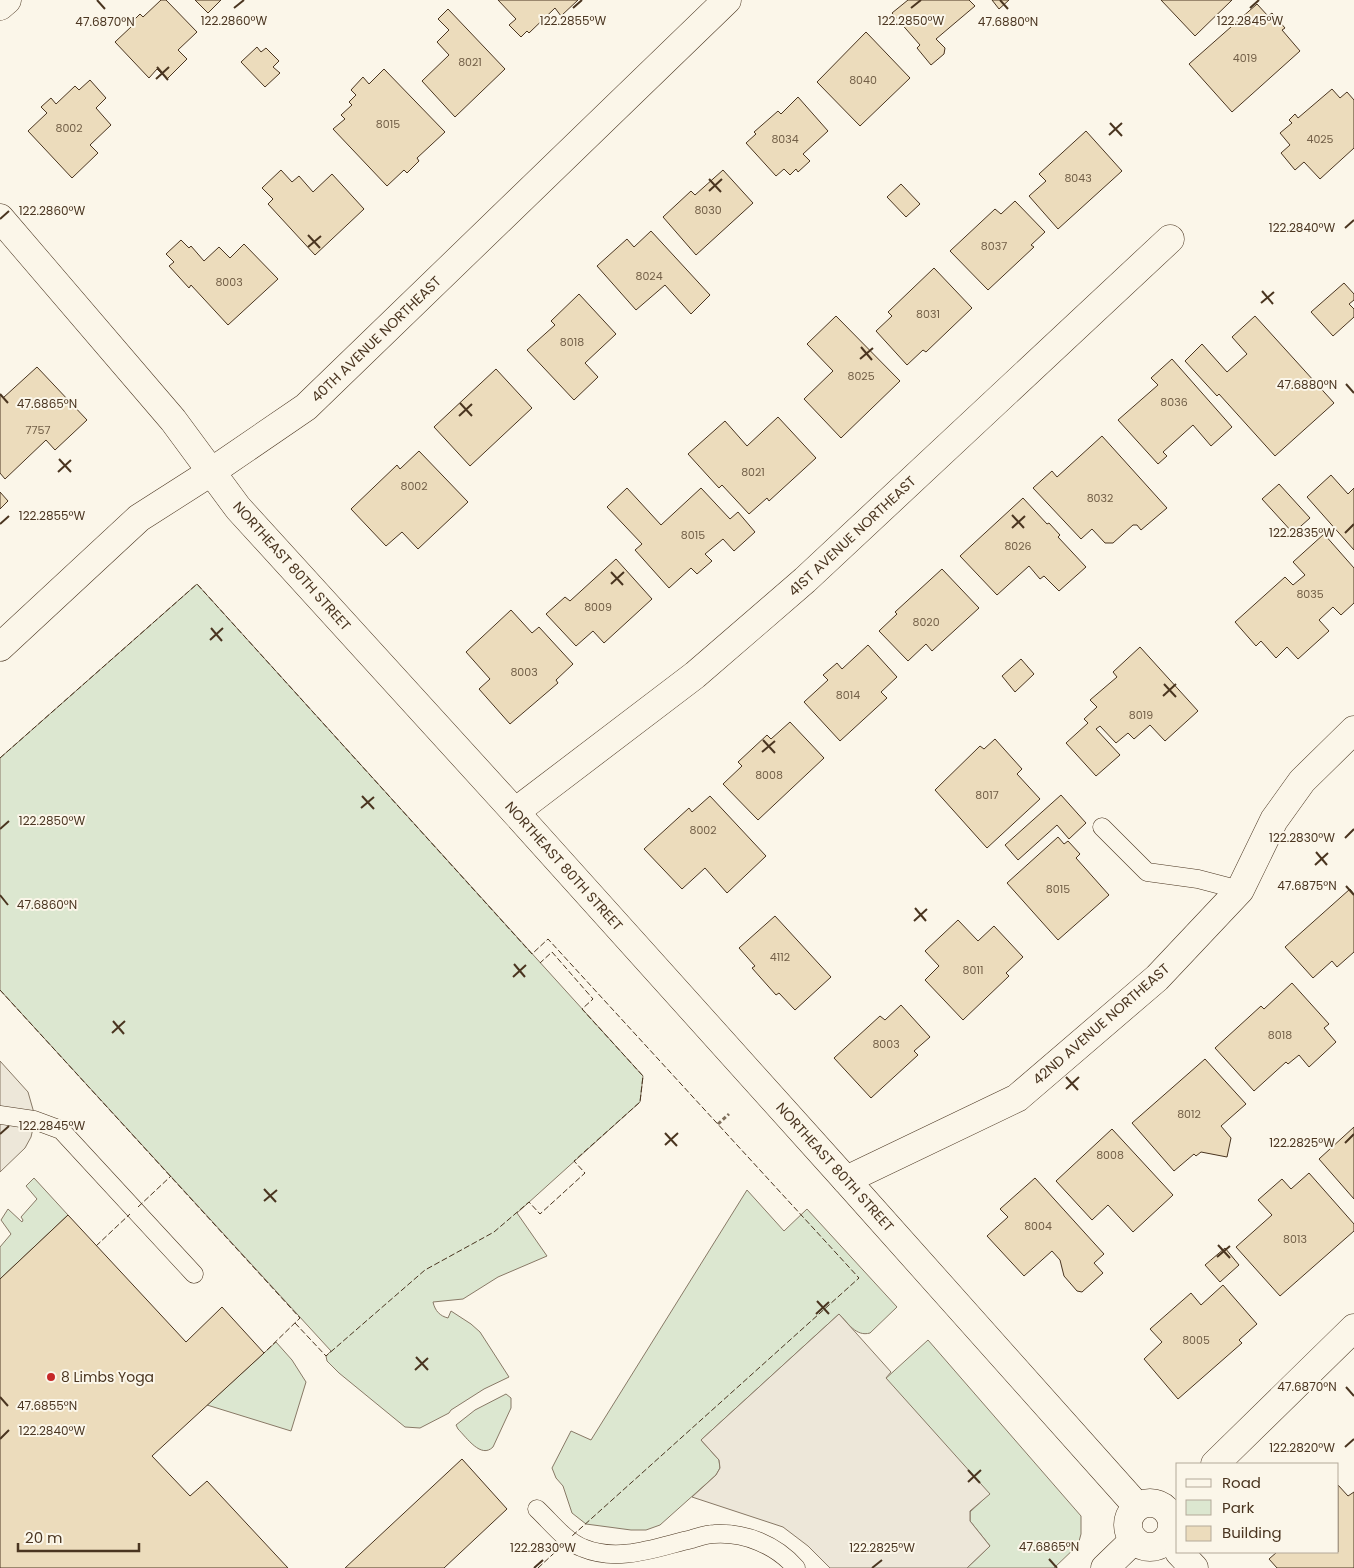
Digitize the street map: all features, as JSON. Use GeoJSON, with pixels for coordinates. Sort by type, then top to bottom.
{"type":"FeatureCollection","features":[{"type":"Feature","properties":{"kind":"street"},"geometry":{"type":"LineString","coordinates":[[0,6],[7,0]]}},
{"type":"Feature","properties":{"kind":"street","name":"40TH AVENUE NORTHEAST"},"geometry":{"type":"LineString","coordinates":[[0,647],[139,518],[211,472],[306,407],[727,0]]}},
{"type":"Feature","properties":{"kind":"street","name":"NORTHEAST 80TH STREET"},"geometry":{"type":"LineString","coordinates":[[0,218],[173,420],[238,508],[515,812],[1137,1506]]}},
{"type":"Feature","properties":{"kind":"street","name":"41ST AVENUE NORTHEAST"},"geometry":{"type":"LineString","coordinates":[[515,812],[695,675],[805,580],[1170,239]]}},
{"type":"Feature","properties":{"kind":"street","name":"42ND AVENUE NORTHEAST"},"geometry":{"type":"LineString","coordinates":[[846,1180],[1017,1098],[1157,978],[1240,890],[1274,820],[1302,781],[1354,730]]}},
{"type":"Feature","properties":{"kind":"street"},"geometry":{"type":"LineString","coordinates":[[1216,1463],[1354,1328]]}},
{"type":"Feature","properties":{"kind":"street"},"geometry":{"type":"LineString","coordinates":[[1150,1502],[1165,1507],[1172,1506],[1172,1528],[1175,1547],[1144,1546],[1134,1540],[1128,1525],[1129,1517],[1137,1506],[1150,1502]]}},
{"type":"Feature","properties":{"kind":"street"},"geometry":{"type":"LineString","coordinates":[[1105,1568],[1134,1540]]}},
{"type":"Feature","properties":{"kind":"street"},"geometry":{"type":"LineString","coordinates":[[1180,1553],[1194,1568]]}},
{"type":"Feature","properties":{"kind":"lane"},"geometry":{"type":"LineString","coordinates":[[1102,827],[1147,872],[1198,879],[1240,890]]}},
{"type":"Feature","properties":{"kind":"lane"},"geometry":{"type":"LineString","coordinates":[[0,1115],[34,1120],[61,1130],[194,1274]]}},
{"type":"Feature","properties":{"kind":"lane"},"geometry":{"type":"LineString","coordinates":[[537,1508],[568,1540],[581,1548],[594,1552],[618,1554],[646,1551],[714,1534],[751,1538],[769,1545],[787,1558],[796,1568]]}},
{"type":"Feature","properties":{"kind":"path"},"geometry":{"type":"LineString","coordinates":[[718,1124],[729,1114]]}},
{"type":"Feature","properties":{"kind":"green space"},"geometry":{"type":"Polygon","coordinates":[[[197,584],[643,1076],[640,1102],[517,1213],[547,1256],[498,1277],[463,1299],[433,1302],[438,1313],[448,1318],[451,1311],[480,1332],[509,1377],[484,1389],[449,1413],[420,1428],[405,1427],[327,1361],[326,1356],[331,1351],[0,990],[0,758],[197,584]]]}},
{"type":"Feature","properties":{"kind":"green space"},"geometry":{"type":"Polygon","coordinates":[[[34,1178],[68,1215],[0,1279],[0,1247],[11,1234],[1,1220],[8,1209],[22,1222],[21,1217],[37,1199],[26,1186],[34,1178]]]}},
{"type":"Feature","properties":{"kind":"green space"},"geometry":{"type":"Polygon","coordinates":[[[747,1190],[784,1231],[807,1209],[897,1307],[870,1333],[865,1334],[856,1331],[839,1314],[701,1440],[719,1460],[720,1468],[716,1475],[660,1525],[646,1530],[631,1530],[586,1524],[572,1513],[563,1486],[556,1478],[552,1468],[571,1431],[591,1440],[747,1190]]]}},
{"type":"Feature","properties":{"kind":"green space"},"geometry":{"type":"Polygon","coordinates":[[[928,1340],[1081,1516],[1081,1534],[1078,1545],[1054,1568],[967,1568],[990,1546],[970,1521],[970,1512],[989,1494],[872,1391],[928,1340]]]}},
{"type":"Feature","properties":{"kind":"green space"},"geometry":{"type":"Polygon","coordinates":[[[276,1342],[292,1360],[306,1382],[291,1431],[207,1405],[276,1342]]]}},
{"type":"Feature","properties":{"kind":"green space"},"geometry":{"type":"Polygon","coordinates":[[[506,1394],[511,1398],[511,1408],[493,1447],[484,1451],[479,1449],[470,1442],[456,1425],[475,1410],[506,1394]]]}},
{"type":"Feature","properties":{"kind":"shaded area"},"geometry":{"type":"Polygon","coordinates":[[[0,1061],[28,1092],[34,1113],[34,1124],[31,1137],[25,1148],[0,1172],[0,1061]]]}},
{"type":"Feature","properties":{"kind":"shaded area"},"geometry":{"type":"Polygon","coordinates":[[[839,1314],[891,1372],[886,1378],[990,1494],[970,1511],[970,1521],[990,1546],[967,1568],[830,1568],[808,1546],[783,1527],[692,1497],[716,1475],[720,1468],[719,1460],[701,1440],[839,1314]]]}},
{"type":"Feature","properties":{"kind":"building"},"geometry":{"type":"Polygon","coordinates":[[[161,0],[166,0],[197,32],[178,50],[187,59],[167,79],[157,69],[149,78],[115,42],[132,26],[130,24],[140,14],[143,17],[161,0]]]}},
{"type":"Feature","properties":{"kind":"building"},"geometry":{"type":"Polygon","coordinates":[[[195,0],[221,0],[208,13],[195,0]]]}},
{"type":"Feature","properties":{"kind":"building"},"geometry":{"type":"Polygon","coordinates":[[[498,0],[578,0],[561,16],[555,8],[529,33],[527,31],[521,37],[509,25],[516,19],[498,0]]]}},
{"type":"Feature","properties":{"kind":"building"},"geometry":{"type":"Polygon","coordinates":[[[908,0],[969,0],[975,6],[936,39],[945,48],[944,54],[931,65],[917,48],[920,45],[892,13],[908,0]]]}},
{"type":"Feature","properties":{"kind":"building"},"geometry":{"type":"Polygon","coordinates":[[[992,0],[1009,0],[999,9],[992,0]]]}},
{"type":"Feature","properties":{"kind":"building"},"geometry":{"type":"Polygon","coordinates":[[[1161,0],[1232,0],[1195,36],[1161,0]]]}},
{"type":"Feature","properties":{"kind":"building"},"geometry":{"type":"Polygon","coordinates":[[[1257,4],[1268,16],[1272,13],[1285,28],[1282,30],[1300,51],[1232,112],[1189,64],[1257,4]]]}},
{"type":"Feature","properties":{"kind":"building"},"geometry":{"type":"Polygon","coordinates":[[[448,9],[505,69],[455,117],[422,81],[449,55],[437,42],[449,30],[438,19],[448,9]]]}},
{"type":"Feature","properties":{"kind":"building"},"geometry":{"type":"Polygon","coordinates":[[[866,32],[910,78],[860,126],[817,82],[866,32]]]}},
{"type":"Feature","properties":{"kind":"building"},"geometry":{"type":"Polygon","coordinates":[[[257,47],[261,52],[266,48],[279,61],[273,67],[280,73],[265,87],[241,62],[257,47]]]}},
{"type":"Feature","properties":{"kind":"building"},"geometry":{"type":"Polygon","coordinates":[[[384,69],[445,132],[417,158],[419,161],[407,173],[404,170],[387,186],[333,129],[345,119],[341,115],[352,105],[349,102],[356,95],[351,90],[363,77],[369,84],[384,69]]]}},
{"type":"Feature","properties":{"kind":"building"},"geometry":{"type":"Polygon","coordinates":[[[90,80],[106,98],[96,108],[111,125],[90,145],[98,153],[72,178],[28,131],[47,113],[41,107],[51,98],[56,104],[75,86],[79,90],[90,80]]]}},
{"type":"Feature","properties":{"kind":"building"},"geometry":{"type":"Polygon","coordinates":[[[1332,89],[1340,98],[1347,92],[1354,100],[1354,148],[1320,179],[1304,162],[1295,170],[1281,153],[1290,145],[1280,133],[1292,123],[1289,120],[1295,114],[1298,118],[1332,89]]]}},
{"type":"Feature","properties":{"kind":"building"},"geometry":{"type":"Polygon","coordinates":[[[798,97],[828,131],[803,154],[810,161],[798,172],[796,169],[790,175],[784,169],[776,176],[746,143],[756,134],[754,132],[778,111],[781,114],[798,97]]]}},
{"type":"Feature","properties":{"kind":"building"},"geometry":{"type":"Polygon","coordinates":[[[1086,131],[1122,171],[1058,229],[1029,196],[1046,181],[1039,174],[1086,131]]]}},
{"type":"Feature","properties":{"kind":"building"},"geometry":{"type":"Polygon","coordinates":[[[281,170],[292,182],[299,176],[313,192],[332,174],[364,209],[315,255],[268,204],[273,199],[262,188],[281,170]]]}},
{"type":"Feature","properties":{"kind":"building"},"geometry":{"type":"Polygon","coordinates":[[[723,170],[753,203],[696,255],[663,217],[691,191],[695,195],[723,170]]]}},
{"type":"Feature","properties":{"kind":"building"},"geometry":{"type":"Polygon","coordinates":[[[901,184],[920,204],[906,217],[887,197],[901,184]]]}},
{"type":"Feature","properties":{"kind":"building"},"geometry":{"type":"Polygon","coordinates":[[[1015,201],[1045,232],[1031,245],[1034,247],[988,290],[950,251],[995,209],[1001,214],[1015,201]]]}},
{"type":"Feature","properties":{"kind":"building"},"geometry":{"type":"Polygon","coordinates":[[[651,231],[710,295],[691,314],[665,285],[636,310],[597,266],[627,239],[634,247],[651,231]]]}},
{"type":"Feature","properties":{"kind":"building"},"geometry":{"type":"Polygon","coordinates":[[[181,240],[189,248],[191,246],[204,261],[219,247],[230,258],[244,244],[278,279],[228,325],[191,285],[189,288],[169,266],[174,262],[166,254],[181,240]]]}},
{"type":"Feature","properties":{"kind":"building"},"geometry":{"type":"Polygon","coordinates":[[[934,268],[972,308],[926,352],[923,350],[907,365],[876,331],[892,316],[888,312],[934,268]]]}},
{"type":"Feature","properties":{"kind":"building"},"geometry":{"type":"Polygon","coordinates":[[[1344,283],[1354,294],[1354,300],[1349,304],[1354,309],[1354,317],[1333,336],[1311,312],[1344,283]]]}},
{"type":"Feature","properties":{"kind":"building"},"geometry":{"type":"Polygon","coordinates":[[[579,294],[616,334],[585,363],[598,377],[574,400],[527,350],[555,325],[551,321],[579,294]]]}},
{"type":"Feature","properties":{"kind":"building"},"geometry":{"type":"Polygon","coordinates":[[[836,316],[900,381],[841,438],[804,399],[833,371],[807,344],[836,316]]]}},
{"type":"Feature","properties":{"kind":"building"},"geometry":{"type":"Polygon","coordinates":[[[1255,316],[1334,403],[1275,456],[1219,394],[1217,396],[1185,361],[1202,344],[1227,372],[1247,354],[1232,337],[1255,316]]]}},
{"type":"Feature","properties":{"kind":"building"},"geometry":{"type":"Polygon","coordinates":[[[1172,359],[1232,427],[1211,446],[1193,425],[1163,452],[1167,456],[1158,464],[1118,420],[1158,385],[1151,378],[1172,359]]]}},
{"type":"Feature","properties":{"kind":"building"},"geometry":{"type":"Polygon","coordinates":[[[37,367],[87,420],[55,450],[46,440],[5,479],[0,473],[0,394],[3,398],[37,367]]]}},
{"type":"Feature","properties":{"kind":"building"},"geometry":{"type":"Polygon","coordinates":[[[496,369],[532,408],[470,466],[434,427],[496,369]]]}},
{"type":"Feature","properties":{"kind":"building"},"geometry":{"type":"Polygon","coordinates":[[[778,417],[816,458],[769,501],[767,498],[749,514],[722,485],[719,488],[688,454],[725,421],[747,446],[778,417]]]}},
{"type":"Feature","properties":{"kind":"building"},"geometry":{"type":"Polygon","coordinates":[[[1102,436],[1167,508],[1141,530],[1137,525],[1133,525],[1113,543],[1105,543],[1092,529],[1081,539],[1033,488],[1052,471],[1057,477],[1102,436]]]}},
{"type":"Feature","properties":{"kind":"building"},"geometry":{"type":"Polygon","coordinates":[[[419,451],[468,502],[418,549],[402,532],[386,546],[351,509],[397,465],[400,469],[419,451]]]}},
{"type":"Feature","properties":{"kind":"building"},"geometry":{"type":"Polygon","coordinates":[[[1331,475],[1348,494],[1354,488],[1354,550],[1307,497],[1331,475]]]}},
{"type":"Feature","properties":{"kind":"building"},"geometry":{"type":"Polygon","coordinates":[[[1279,484],[1310,518],[1293,533],[1262,499],[1279,484]]]}},
{"type":"Feature","properties":{"kind":"building"},"geometry":{"type":"Polygon","coordinates":[[[627,488],[661,525],[701,488],[730,519],[738,512],[755,532],[734,551],[723,539],[705,554],[712,561],[697,574],[691,568],[669,588],[635,550],[642,544],[607,507],[627,488]]]}},
{"type":"Feature","properties":{"kind":"building"},"geometry":{"type":"Polygon","coordinates":[[[0,492],[8,501],[0,509],[0,492]]]}},
{"type":"Feature","properties":{"kind":"building"},"geometry":{"type":"Polygon","coordinates":[[[1023,498],[1060,535],[1058,537],[1086,567],[1059,591],[1044,576],[1040,579],[1029,566],[997,595],[960,556],[1023,498]]]}},
{"type":"Feature","properties":{"kind":"building"},"geometry":{"type":"Polygon","coordinates":[[[1324,534],[1354,568],[1354,603],[1341,615],[1333,607],[1319,620],[1329,631],[1298,659],[1287,647],[1276,658],[1261,641],[1256,646],[1235,622],[1285,577],[1293,585],[1305,575],[1293,562],[1324,534]]]}},
{"type":"Feature","properties":{"kind":"building"},"geometry":{"type":"Polygon","coordinates":[[[616,559],[652,599],[604,643],[593,631],[576,646],[546,614],[565,597],[570,601],[616,559]]]}},
{"type":"Feature","properties":{"kind":"building"},"geometry":{"type":"Polygon","coordinates":[[[942,569],[979,608],[932,651],[926,644],[908,661],[879,631],[897,614],[895,612],[942,569]]]}},
{"type":"Feature","properties":{"kind":"building"},"geometry":{"type":"Polygon","coordinates":[[[511,610],[532,633],[539,627],[573,664],[556,680],[558,683],[510,724],[479,689],[490,679],[466,652],[511,610]]]}},
{"type":"Feature","properties":{"kind":"building"},"geometry":{"type":"Polygon","coordinates":[[[868,645],[897,677],[881,692],[887,698],[840,741],[804,702],[828,680],[823,675],[837,663],[842,669],[868,645]]]}},
{"type":"Feature","properties":{"kind":"building"},"geometry":{"type":"Polygon","coordinates":[[[1140,647],[1198,711],[1165,741],[1150,725],[1134,739],[1128,733],[1116,743],[1100,726],[1096,729],[1120,755],[1096,776],[1066,743],[1088,723],[1084,719],[1097,707],[1090,700],[1117,677],[1113,672],[1140,647]]]}},
{"type":"Feature","properties":{"kind":"building"},"geometry":{"type":"Polygon","coordinates":[[[1021,659],[1034,674],[1015,692],[1002,676],[1021,659]]]}},
{"type":"Feature","properties":{"kind":"building"},"geometry":{"type":"Polygon","coordinates":[[[790,722],[824,758],[758,820],[723,784],[742,766],[738,762],[767,735],[771,739],[790,722]]]}},
{"type":"Feature","properties":{"kind":"building"},"geometry":{"type":"Polygon","coordinates":[[[995,739],[1022,769],[1017,774],[1040,799],[987,848],[935,790],[980,746],[984,749],[995,739]]]}},
{"type":"Feature","properties":{"kind":"building"},"geometry":{"type":"Polygon","coordinates":[[[1061,795],[1086,823],[1069,839],[1057,825],[1018,860],[1005,845],[1061,795]]]}},
{"type":"Feature","properties":{"kind":"building"},"geometry":{"type":"Polygon","coordinates":[[[710,796],[766,856],[727,893],[705,868],[682,889],[644,849],[689,808],[692,812],[710,796]]]}},
{"type":"Feature","properties":{"kind":"building"},"geometry":{"type":"Polygon","coordinates":[[[1058,837],[1064,844],[1068,841],[1080,854],[1076,858],[1109,895],[1058,940],[1007,883],[1058,837]]]}},
{"type":"Feature","properties":{"kind":"building"},"geometry":{"type":"Polygon","coordinates":[[[1350,889],[1354,894],[1354,952],[1337,967],[1332,961],[1313,978],[1285,947],[1350,889]]]}},
{"type":"Feature","properties":{"kind":"building"},"geometry":{"type":"Polygon","coordinates":[[[775,916],[831,977],[795,1010],[779,993],[776,995],[752,968],[755,966],[739,948],[775,916]]]}},
{"type":"Feature","properties":{"kind":"building"},"geometry":{"type":"Polygon","coordinates":[[[958,920],[978,941],[994,926],[1023,957],[1006,973],[1009,976],[963,1020],[925,980],[939,966],[925,951],[958,920]]]}},
{"type":"Feature","properties":{"kind":"building"},"geometry":{"type":"Polygon","coordinates":[[[1292,983],[1329,1024],[1324,1028],[1336,1042],[1309,1067],[1299,1055],[1288,1064],[1286,1062],[1254,1091],[1215,1048],[1261,1006],[1264,1009],[1292,983]]]}},
{"type":"Feature","properties":{"kind":"building"},"geometry":{"type":"Polygon","coordinates":[[[901,1005],[930,1037],[914,1051],[918,1055],[871,1098],[834,1058],[880,1016],[885,1020],[901,1005]]]}},
{"type":"Feature","properties":{"kind":"building"},"geometry":{"type":"Polygon","coordinates":[[[1205,1059],[1246,1104],[1221,1126],[1231,1138],[1227,1157],[1201,1152],[1196,1156],[1194,1154],[1174,1171],[1132,1123],[1205,1059]]]}},
{"type":"Feature","properties":{"kind":"building"},"geometry":{"type":"Polygon","coordinates":[[[1354,1127],[1354,1199],[1319,1159],[1354,1127]]]}},
{"type":"Feature","properties":{"kind":"building"},"geometry":{"type":"Polygon","coordinates":[[[1112,1129],[1173,1195],[1133,1232],[1108,1205],[1092,1220],[1056,1181],[1112,1129]]]}},
{"type":"Feature","properties":{"kind":"building"},"geometry":{"type":"Polygon","coordinates":[[[1309,1173],[1354,1224],[1354,1231],[1280,1296],[1236,1247],[1272,1215],[1258,1200],[1282,1179],[1291,1189],[1309,1173]]]}},
{"type":"Feature","properties":{"kind":"building"},"geometry":{"type":"Polygon","coordinates":[[[1035,1178],[1104,1254],[1094,1263],[1103,1273],[1082,1292],[1077,1291],[1064,1276],[1060,1260],[1052,1251],[1024,1276],[987,1236],[1008,1217],[1000,1209],[1035,1178]]]}},
{"type":"Feature","properties":{"kind":"building"},"geometry":{"type":"Polygon","coordinates":[[[68,1215],[186,1342],[222,1307],[264,1353],[152,1456],[190,1496],[207,1481],[288,1568],[0,1568],[0,1279],[68,1215]]]}},
{"type":"Feature","properties":{"kind":"building"},"geometry":{"type":"Polygon","coordinates":[[[1225,1248],[1239,1265],[1220,1282],[1205,1265],[1225,1248]]]}},
{"type":"Feature","properties":{"kind":"building"},"geometry":{"type":"Polygon","coordinates":[[[1223,1285],[1257,1324],[1239,1340],[1242,1343],[1178,1399],[1144,1359],[1162,1342],[1150,1329],[1191,1293],[1201,1305],[1223,1285]]]}},
{"type":"Feature","properties":{"kind":"building"},"geometry":{"type":"Polygon","coordinates":[[[462,1459],[507,1509],[444,1568],[345,1568],[462,1459]]]}},
{"type":"Feature","properties":{"kind":"building"},"geometry":{"type":"Polygon","coordinates":[[[1339,1486],[1348,1496],[1354,1492],[1354,1568],[1277,1568],[1269,1559],[1276,1553],[1339,1553],[1339,1486]]]}},
{"type":"Feature","properties":{"kind":"fence"},"geometry":{"type":"LineString","coordinates":[[0,758],[197,584],[532,954],[548,939],[859,1278],[572,1536]]}},
{"type":"Feature","properties":{"kind":"fence"},"geometry":{"type":"LineString","coordinates":[[295,1323],[326,1356],[425,1270],[494,1232],[529,1202],[540,1214],[585,1173],[574,1161],[640,1102],[643,1076],[582,1009],[593,999],[552,952],[540,963]]}},
{"type":"Feature","properties":{"kind":"fence"},"geometry":{"type":"LineString","coordinates":[[0,990],[300,1318],[264,1353]]}},
{"type":"Feature","properties":{"kind":"fence"},"geometry":{"type":"LineString","coordinates":[[138,1207],[171,1176]]}},
{"type":"Feature","properties":{"kind":"fence"},"geometry":{"type":"LineString","coordinates":[[96,1246],[130,1214]]}},
{"type":"Feature","properties":{"kind":"fence"},"geometry":{"type":"LineString","coordinates":[[538,1568],[565,1543]]}},
{"type":"Feature","properties":{"kind":"place","name":"8 Limbs Yoga"},"geometry":{"type":"Point","coordinates":[51,1377]}}]}
